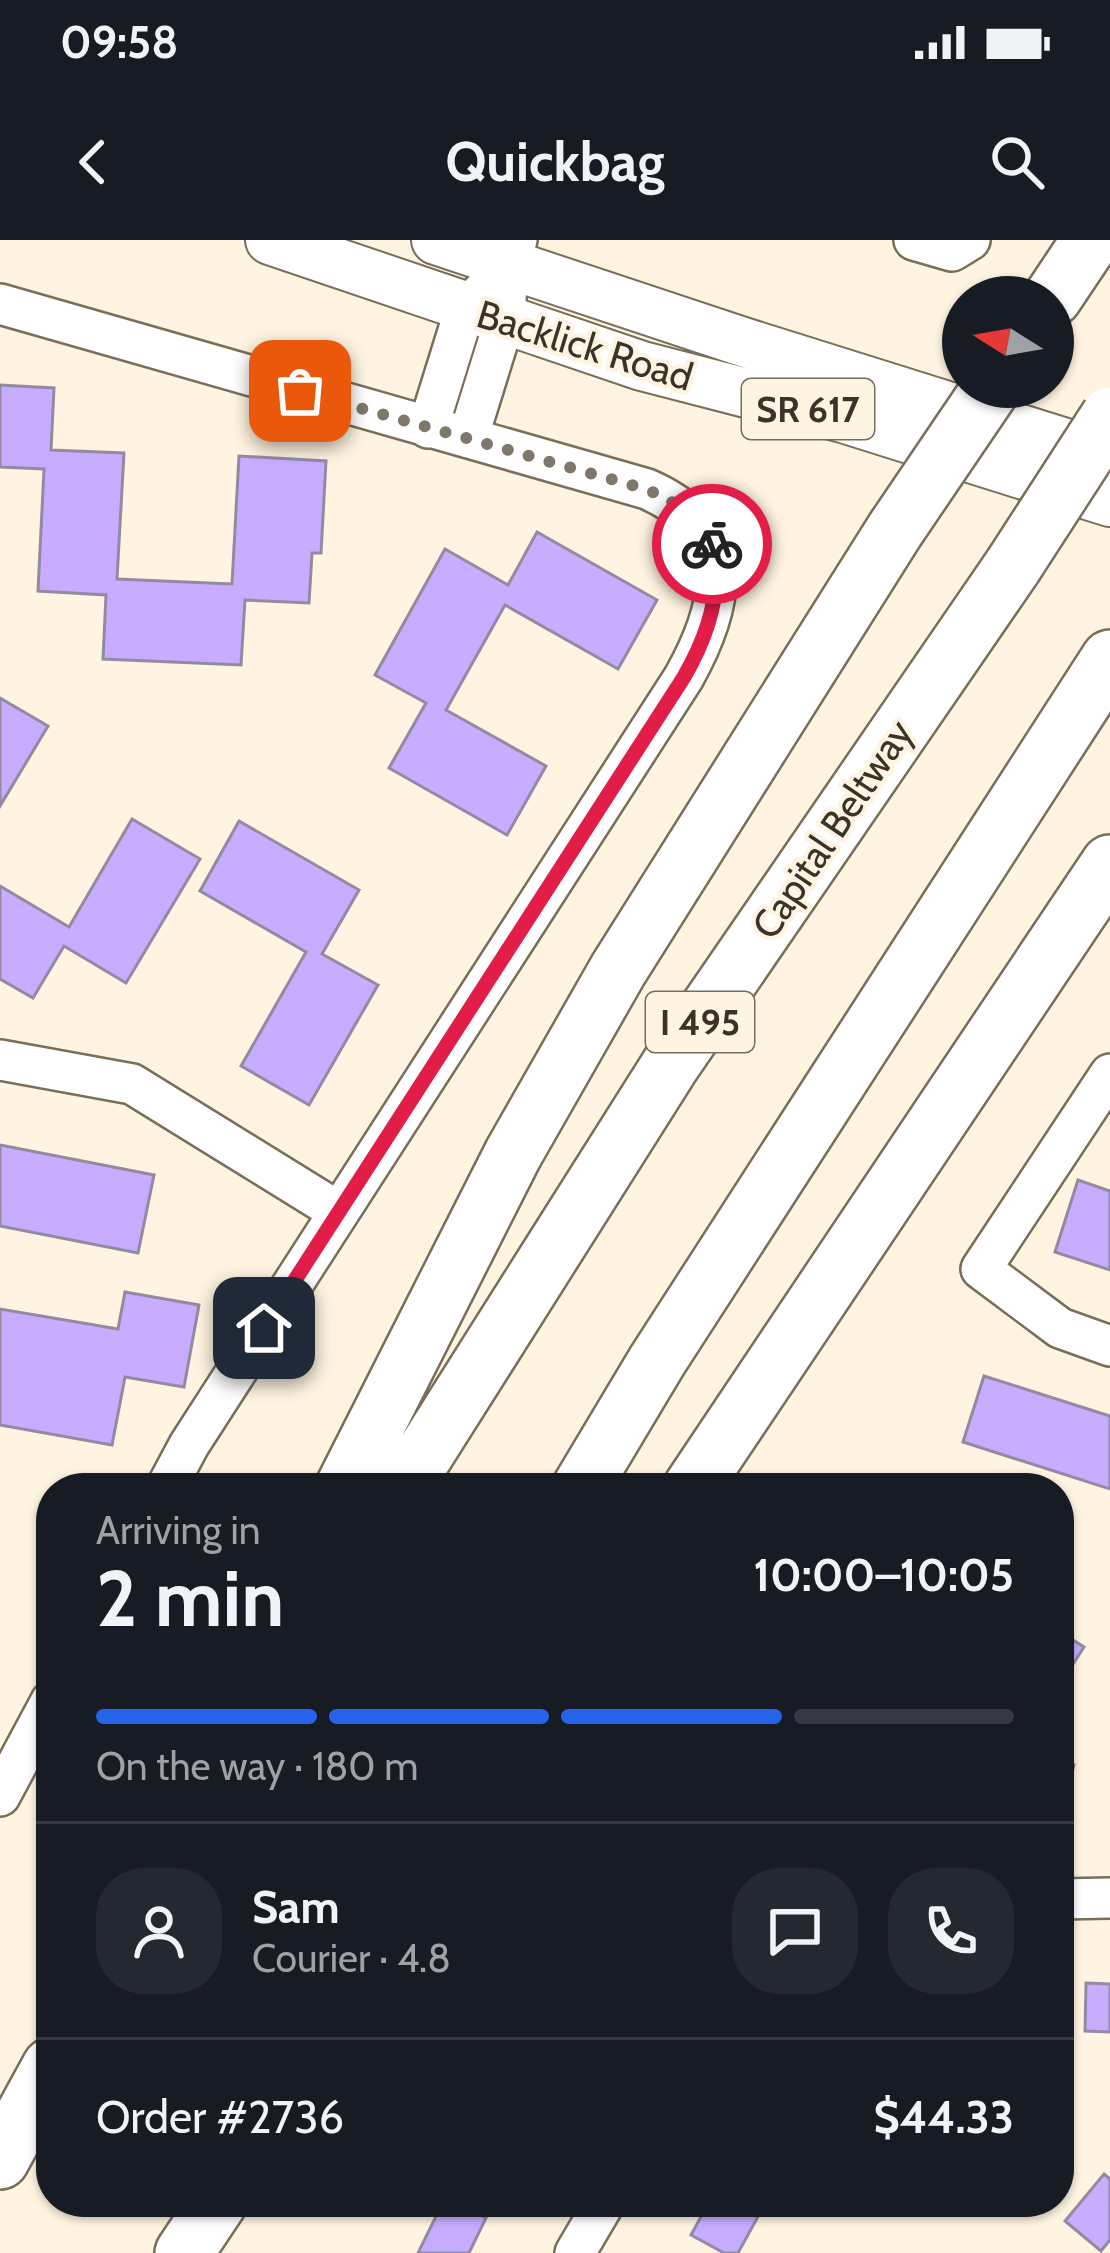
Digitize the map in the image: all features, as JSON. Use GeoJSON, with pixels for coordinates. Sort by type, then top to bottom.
{"type":"FeatureCollection","features":[{"type":"Feature","properties":{"kind":"highway"},"geometry":{"type":"LineString","coordinates":[[1067,276],[1090,240]]}},
{"type":"Feature","properties":{"kind":"highway"},"geometry":{"type":"LineString","coordinates":[[352,1473],[513,1154],[618,970],[895,530],[978,408]]}},
{"type":"Feature","properties":{"kind":"highway","name":"Capital Beltway"},"geometry":{"type":"LineString","coordinates":[[412,1473],[671,1064],[1013,566],[1110,416]]}},
{"type":"Feature","properties":{"kind":"highway"},"geometry":{"type":"LineString","coordinates":[[590,1473],[657,1361],[1110,659]]}},
{"type":"Feature","properties":{"kind":"highway"},"geometry":{"type":"LineString","coordinates":[[702,1473],[1110,863]]}},
{"type":"Feature","properties":{"kind":"highway"},"geometry":{"type":"LineString","coordinates":[[0,2160],[36,2094]]}},
{"type":"Feature","properties":{"kind":"highway"},"geometry":{"type":"LineString","coordinates":[[153,2253],[172,2217]]}},
{"type":"Feature","properties":{"kind":"highway"},"geometry":{"type":"LineString","coordinates":[[184,2253],[208,2217]]}},
{"type":"Feature","properties":{"kind":"main road","name":"Backlick Road"},"geometry":{"type":"LineString","coordinates":[[269,240],[642,366],[843,418],[1110,502]]}},
{"type":"Feature","properties":{"kind":"main road","name":"Backlick Road"},"geometry":{"type":"LineString","coordinates":[[436,240],[513,252],[740,341],[1110,457]]}},
{"type":"Feature","properties":{"kind":"street"},"geometry":{"type":"LineString","coordinates":[[428,428],[513,252]]}},
{"type":"Feature","properties":{"kind":"street"},"geometry":{"type":"LineString","coordinates":[[0,304],[646,489],[678,503],[702,526],[718,570],[699,651],[684,677],[174,1473]]}},
{"type":"Feature","properties":{"kind":"street"},"geometry":{"type":"LineString","coordinates":[[468,438],[485,315]]}},
{"type":"Feature","properties":{"kind":"street"},"geometry":{"type":"LineString","coordinates":[[0,1060],[132,1084],[338,1212]]}},
{"type":"Feature","properties":{"kind":"street"},"geometry":{"type":"LineString","coordinates":[[1110,1074],[981,1269],[1060,1328],[1110,1346]]}},
{"type":"Feature","properties":{"kind":"street"},"geometry":{"type":"LineString","coordinates":[[0,1796],[36,1729]]}},
{"type":"Feature","properties":{"kind":"street"},"geometry":{"type":"LineString","coordinates":[[1074,1899],[1110,1898]]}},
{"type":"Feature","properties":{"kind":"street"},"geometry":{"type":"LineString","coordinates":[[575,2253],[596,2217]]}},
{"type":"Feature","properties":{"kind":"building"},"geometry":{"type":"Polygon","coordinates":[[[0,385],[54,388],[51,450],[124,453],[117,579],[232,584],[239,456],[326,461],[321,553],[312,553],[309,603],[245,600],[241,665],[103,659],[106,595],[38,591],[44,469],[0,467],[0,385]]]}},
{"type":"Feature","properties":{"kind":"building"},"geometry":{"type":"Polygon","coordinates":[[[537,532],[657,600],[618,669],[505,605],[446,710],[546,766],[507,835],[389,768],[426,703],[375,675],[445,549],[508,585],[537,532]]]}},
{"type":"Feature","properties":{"kind":"building"},"geometry":{"type":"Polygon","coordinates":[[[0,698],[48,726],[0,806],[0,698]]]}},
{"type":"Feature","properties":{"kind":"building"},"geometry":{"type":"Polygon","coordinates":[[[132,819],[200,859],[126,983],[64,946],[33,998],[0,979],[0,886],[69,927],[132,819]]]}},
{"type":"Feature","properties":{"kind":"building"},"geometry":{"type":"Polygon","coordinates":[[[239,821],[359,890],[322,954],[378,985],[309,1105],[241,1066],[306,952],[200,891],[239,821]]]}},
{"type":"Feature","properties":{"kind":"building"},"geometry":{"type":"Polygon","coordinates":[[[0,1145],[154,1175],[138,1253],[0,1226],[0,1145]]]}},
{"type":"Feature","properties":{"kind":"building"},"geometry":{"type":"Polygon","coordinates":[[[1078,1180],[1110,1191],[1110,1270],[1055,1252],[1078,1180]]]}},
{"type":"Feature","properties":{"kind":"building"},"geometry":{"type":"Polygon","coordinates":[[[125,1292],[199,1305],[184,1387],[125,1377],[112,1445],[0,1425],[0,1309],[118,1329],[125,1292]]]}},
{"type":"Feature","properties":{"kind":"building"},"geometry":{"type":"Polygon","coordinates":[[[984,1376],[1110,1416],[1110,1489],[1074,1477],[1074,1473],[1060,1473],[963,1442],[984,1376]]]}},
{"type":"Feature","properties":{"kind":"building"},"geometry":{"type":"Polygon","coordinates":[[[1074,1641],[1084,1647],[1074,1663],[1074,1641]]]}},
{"type":"Feature","properties":{"kind":"building"},"geometry":{"type":"Polygon","coordinates":[[[1086,1983],[1110,1984],[1110,2032],[1085,2031],[1086,1983]]]}},
{"type":"Feature","properties":{"kind":"building"},"geometry":{"type":"Polygon","coordinates":[[[1104,2174],[1110,2179],[1110,2240],[1101,2251],[1065,2221],[1074,2217],[1074,2210],[1104,2174]]]}},
{"type":"Feature","properties":{"kind":"building"},"geometry":{"type":"Polygon","coordinates":[[[436,2217],[486,2218],[469,2253],[418,2253],[436,2217]]]}},
{"type":"Feature","properties":{"kind":"building"},"geometry":{"type":"Polygon","coordinates":[[[701,2217],[758,2217],[738,2253],[724,2253],[691,2235],[701,2217]]]}},
{"type":"Feature","properties":{"kind":"way so far"},"geometry":{"type":"LineString","coordinates":[[300,391],[646,489],[678,503],[702,526],[712,544]]}},
{"type":"Feature","properties":{"kind":"route"},"geometry":{"type":"LineString","coordinates":[[264,1328],[699,651],[715,595],[718,570],[712,544]]}}]}
